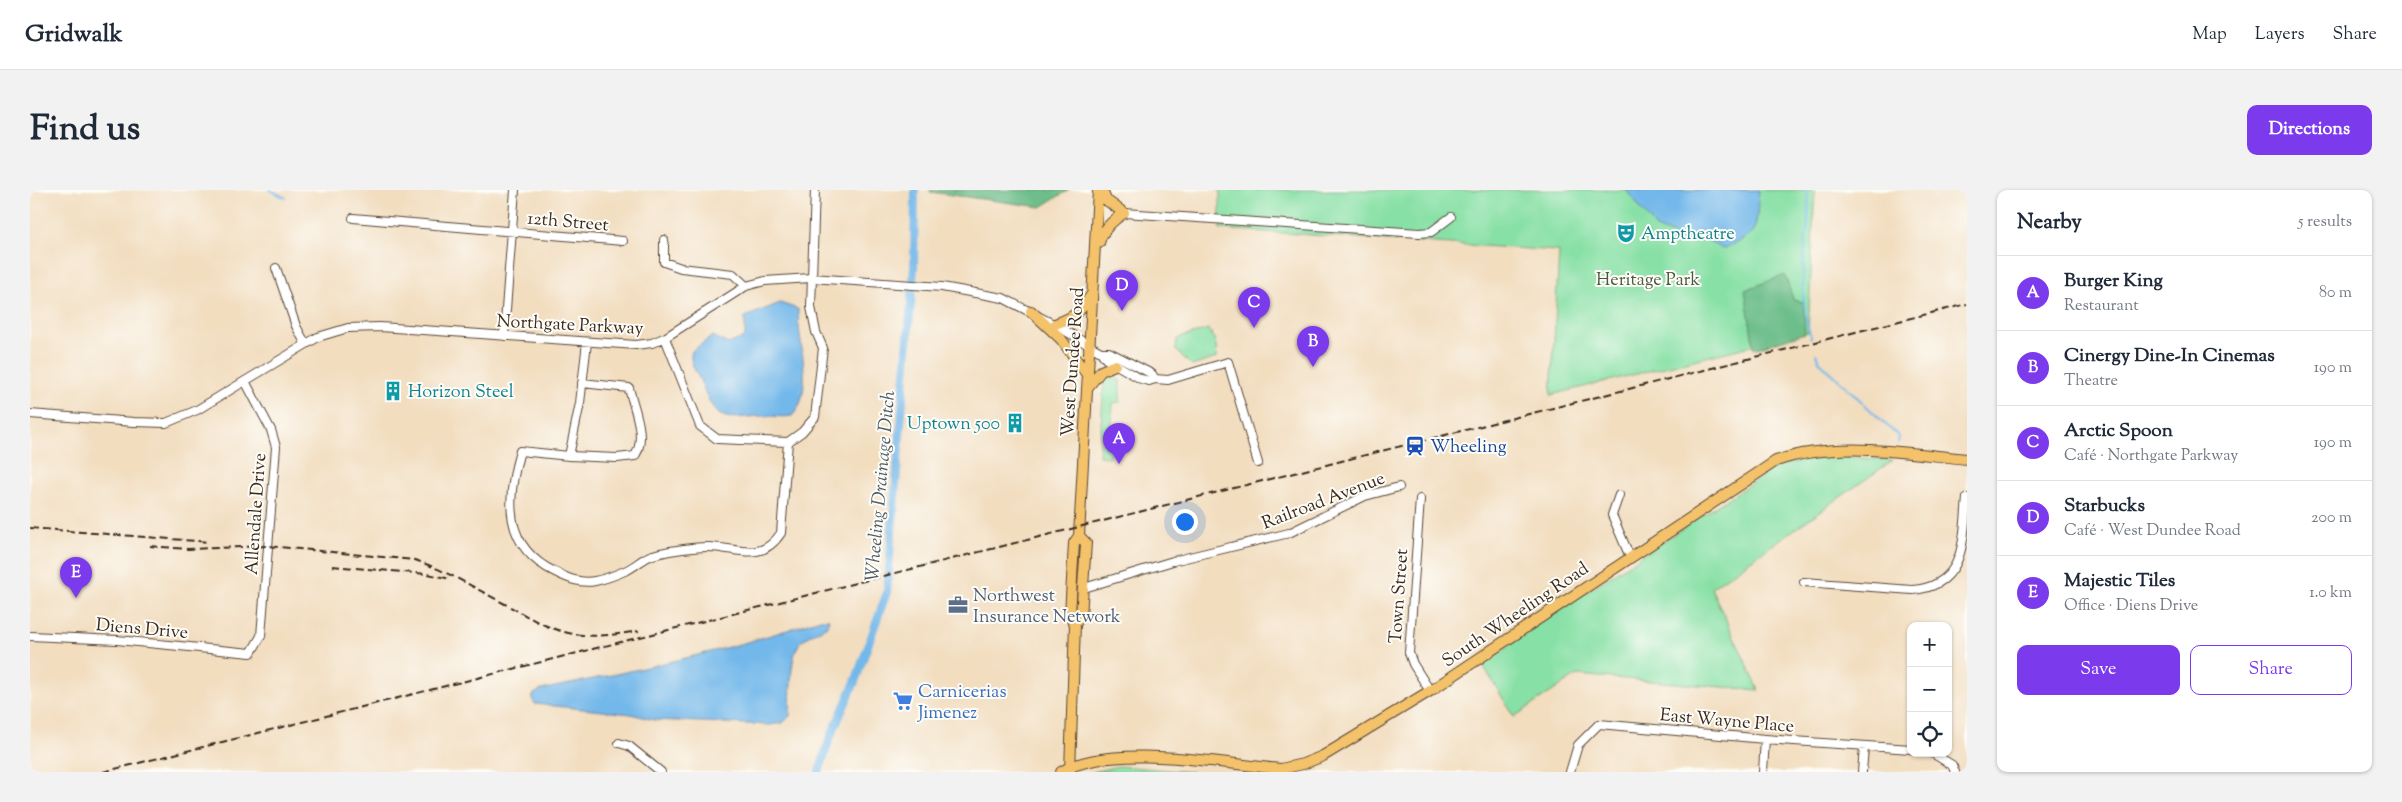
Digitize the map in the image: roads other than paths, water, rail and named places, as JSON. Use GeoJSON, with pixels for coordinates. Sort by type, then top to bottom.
{"type":"FeatureCollection","features":[{"type":"Feature","properties":{"kind":"main road","name":"West Dundee Road"},"geometry":{"type":"LineString","coordinates":[[1067,770],[1075,624],[1070,615],[1074,543],[1078,536],[1098,190]]}},
{"type":"Feature","properties":{"kind":"main road"},"geometry":{"type":"LineString","coordinates":[[1095,256],[1102,234],[1109,224],[1124,213],[1106,200],[1102,190]]}},
{"type":"Feature","properties":{"kind":"main road"},"geometry":{"type":"LineString","coordinates":[[1055,324],[1081,311],[1092,293]]}},
{"type":"Feature","properties":{"kind":"main road"},"geometry":{"type":"LineString","coordinates":[[1031,311],[1061,339],[1088,376]]}},
{"type":"Feature","properties":{"kind":"main road"},"geometry":{"type":"LineString","coordinates":[[1087,388],[1101,371],[1115,364]]}},
{"type":"Feature","properties":{"kind":"main road","name":"South Wheeling Road"},"geometry":{"type":"LineString","coordinates":[[1067,770],[1095,759],[1142,756],[1281,769],[1303,764],[1323,756],[1430,690],[1776,461],[1800,452],[1825,449],[1858,449],[1967,459]]}},
{"type":"Feature","properties":{"kind":"main road","name":"West Dundee Road"},"geometry":{"type":"LineString","coordinates":[[1075,624],[1081,616],[1086,543],[1078,536]]}},
{"type":"Feature","properties":{"kind":"street"},"geometry":{"type":"LineString","coordinates":[[504,336],[515,190]]}},
{"type":"Feature","properties":{"kind":"street"},"geometry":{"type":"LineString","coordinates":[[665,338],[700,426],[717,439],[788,442],[802,432],[815,417],[823,348],[816,332],[811,307],[815,190]]}},
{"type":"Feature","properties":{"kind":"street"},"geometry":{"type":"LineString","coordinates":[[1124,213],[1419,232],[1431,232],[1451,217]]}},
{"type":"Feature","properties":{"kind":"street","name":"12th Street"},"geometry":{"type":"LineString","coordinates":[[354,218],[623,241]]}},
{"type":"Feature","properties":{"kind":"street"},"geometry":{"type":"LineString","coordinates":[[664,240],[664,262],[682,268],[734,274],[746,286]]}},
{"type":"Feature","properties":{"kind":"street"},"geometry":{"type":"LineString","coordinates":[[276,268],[296,326],[305,343]]}},
{"type":"Feature","properties":{"kind":"street","name":"Northgate Parkway"},"geometry":{"type":"LineString","coordinates":[[30,414],[166,423],[197,410],[305,343],[348,328],[363,327],[636,345],[652,344],[665,338],[746,286],[765,280],[811,278],[942,287],[1004,298],[1055,324],[1090,346],[1102,352],[1109,352],[1152,374],[1155,379]]}},
{"type":"Feature","properties":{"kind":"street"},"geometry":{"type":"LineString","coordinates":[[569,456],[582,384],[587,342]]}},
{"type":"Feature","properties":{"kind":"street","name":"Northgate Parkway"},"geometry":{"type":"LineString","coordinates":[[1102,352],[1106,360],[1148,381],[1155,379],[1168,380],[1228,362],[1258,463]]}},
{"type":"Feature","properties":{"kind":"street","name":"Allendale Drive"},"geometry":{"type":"LineString","coordinates":[[245,381],[271,430],[276,447],[261,636],[252,653]]}},
{"type":"Feature","properties":{"kind":"street"},"geometry":{"type":"LineString","coordinates":[[582,384],[628,388],[641,437],[640,449],[635,456],[618,458],[520,451],[514,472],[511,508],[513,521],[522,547],[540,565],[572,580],[594,581],[626,570],[652,555],[707,547],[753,553],[774,544],[782,533],[788,442]]}},
{"type":"Feature","properties":{"kind":"street","name":"Railroad Avenue"},"geometry":{"type":"LineString","coordinates":[[1084,588],[1173,561],[1290,533],[1365,496],[1399,487]]}},
{"type":"Feature","properties":{"kind":"street"},"geometry":{"type":"LineString","coordinates":[[1619,495],[1612,515],[1630,556]]}},
{"type":"Feature","properties":{"kind":"street"},"geometry":{"type":"LineString","coordinates":[[1804,582],[1911,590],[1928,589],[1944,580],[1955,568],[1961,554],[1967,498]]}},
{"type":"Feature","properties":{"kind":"street","name":"Town Street"},"geometry":{"type":"LineString","coordinates":[[1420,499],[1409,653],[1413,664],[1430,690]]}},
{"type":"Feature","properties":{"kind":"street","name":"Diens Drive"},"geometry":{"type":"LineString","coordinates":[[30,636],[117,640],[252,653]]}},
{"type":"Feature","properties":{"kind":"street","name":"East Wayne Place"},"geometry":{"type":"LineString","coordinates":[[1570,772],[1578,745],[1599,724],[1864,747],[1907,749]]}},
{"type":"Feature","properties":{"kind":"street"},"geometry":{"type":"LineString","coordinates":[[1763,772],[1765,739]]}},
{"type":"Feature","properties":{"kind":"street"},"geometry":{"type":"LineString","coordinates":[[619,743],[629,746],[661,772]]}},
{"type":"Feature","properties":{"kind":"street"},"geometry":{"type":"LineString","coordinates":[[1862,772],[1864,747]]}},
{"type":"Feature","properties":{"kind":"street"},"geometry":{"type":"LineString","coordinates":[[1938,757],[1954,769]]}},
{"type":"Feature","properties":{"kind":"water"},"geometry":{"type":"Polygon","coordinates":[[[1626,190],[1759,190],[1756,222],[1750,234],[1744,239],[1722,249],[1704,238],[1683,239],[1656,228],[1626,190]]]}},
{"type":"Feature","properties":{"kind":"water"},"geometry":{"type":"Polygon","coordinates":[[[780,303],[798,309],[804,365],[803,393],[799,406],[792,416],[788,417],[736,418],[721,415],[711,404],[695,370],[691,358],[692,351],[713,336],[728,344],[745,337],[745,317],[780,303]]]}},
{"type":"Feature","properties":{"kind":"water"},"geometry":{"type":"Polygon","coordinates":[[[820,619],[829,619],[827,626],[806,638],[796,649],[792,667],[790,716],[783,723],[770,725],[654,720],[631,714],[535,704],[532,699],[534,694],[541,690],[717,650],[820,619]]]}},
{"type":"Feature","properties":{"kind":"waterway"},"geometry":{"type":"LineString","coordinates":[[270,190],[286,198]]}},
{"type":"Feature","properties":{"kind":"waterway","name":"Wheeling Drainage Ditch"},"geometry":{"type":"LineString","coordinates":[[819,772],[830,738],[855,682],[887,592],[914,267],[915,190]]}},
{"type":"Feature","properties":{"kind":"waterway"},"geometry":{"type":"LineString","coordinates":[[1807,191],[1808,216],[1803,287],[1806,319],[1811,338]]}},
{"type":"Feature","properties":{"kind":"waterway"},"geometry":{"type":"LineString","coordinates":[[1816,354],[1819,361],[1899,437],[1898,443]]}},
{"type":"Feature","properties":{"kind":"railway"},"geometry":{"type":"LineString","coordinates":[[103,772],[1967,304]]}},
{"type":"Feature","properties":{"kind":"railway"},"geometry":{"type":"LineString","coordinates":[[30,528],[209,542]]}},
{"type":"Feature","properties":{"kind":"railway"},"geometry":{"type":"LineString","coordinates":[[150,546],[188,549],[268,546],[415,560],[450,575],[551,628],[571,634],[596,636],[639,631]]}},
{"type":"Feature","properties":{"kind":"railway"},"geometry":{"type":"LineString","coordinates":[[332,566],[428,574],[451,579]]}},
{"type":"Feature","properties":{"kind":"place","name":"Amptheatre"},"geometry":{"type":"Point","coordinates":[1626,233]}},
{"type":"Feature","properties":{"kind":"place","name":"Starbucks"},"geometry":{"type":"Point","coordinates":[1122,311]}},
{"type":"Feature","properties":{"kind":"place","name":"Arctic Spoon"},"geometry":{"type":"Point","coordinates":[1254,328]}},
{"type":"Feature","properties":{"kind":"place","name":"Cinergy Dine-In Cinemas"},"geometry":{"type":"Point","coordinates":[1313,367]}},
{"type":"Feature","properties":{"kind":"place","name":"Horizon Steel"},"geometry":{"type":"Point","coordinates":[393,391]}},
{"type":"Feature","properties":{"kind":"place","name":"Uptown 500"},"geometry":{"type":"Point","coordinates":[1015,423]}},
{"type":"Feature","properties":{"kind":"place","name":"Wheeling"},"geometry":{"type":"Point","coordinates":[1415,446]}},
{"type":"Feature","properties":{"kind":"place","name":"Burger King"},"geometry":{"type":"Point","coordinates":[1119,464]}},
{"type":"Feature","properties":{"kind":"place","name":"Majestic Tiles"},"geometry":{"type":"Point","coordinates":[76,598]}},
{"type":"Feature","properties":{"kind":"place","name":"Northwest Insurance Network"},"geometry":{"type":"Point","coordinates":[958,605]}},
{"type":"Feature","properties":{"kind":"place","name":"Carnicerias Jimenez"},"geometry":{"type":"Point","coordinates":[903,701]}},
{"type":"Feature","properties":{"kind":"park label","name":"Heritage Park"},"geometry":{"type":"Point","coordinates":[1648,279]}}]}
